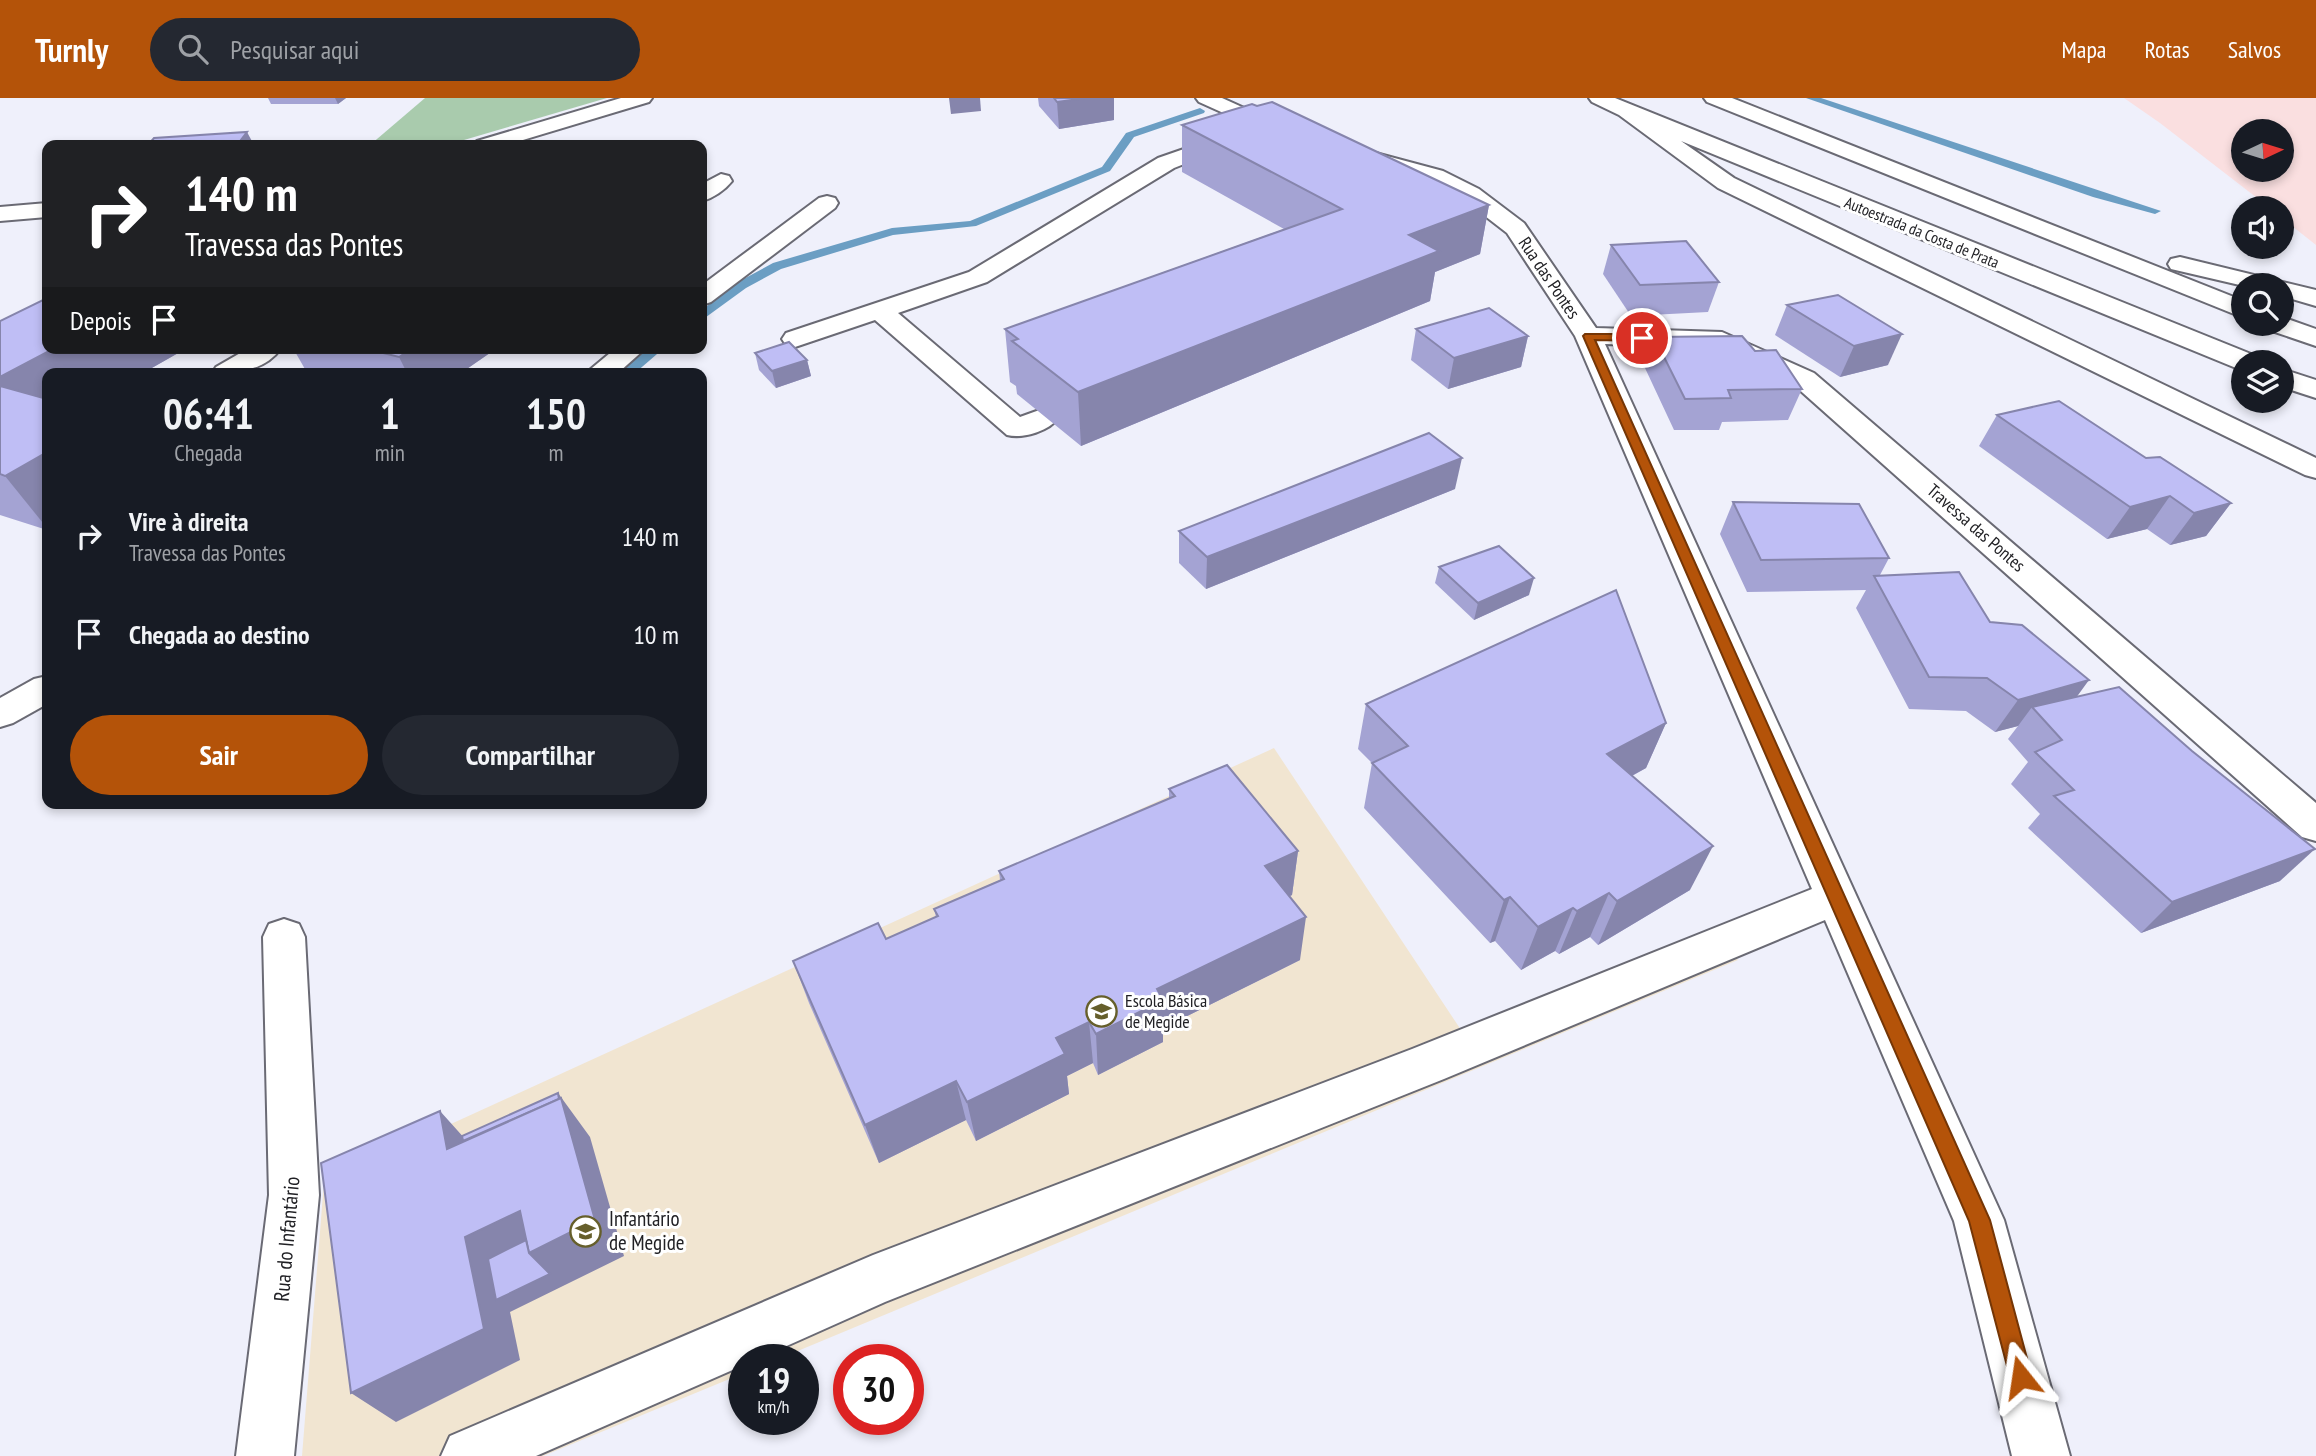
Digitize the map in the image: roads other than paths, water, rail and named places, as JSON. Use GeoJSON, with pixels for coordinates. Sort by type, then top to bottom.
{"type":"FeatureCollection","features":[{"type":"Feature","properties":{"kind":"main road"},"geometry":{"type":"LineString","coordinates":[[501,140],[642,98]]}},
{"type":"Feature","properties":{"kind":"main road"},"geometry":{"type":"LineString","coordinates":[[1206,98],[1263,126],[1303,138]]}},
{"type":"Feature","properties":{"kind":"main road","name":"Autoestrada da Costa de Prata"},"geometry":{"type":"LineString","coordinates":[[1600,98],[1626,111],[2231,356]]}},
{"type":"Feature","properties":{"kind":"main road"},"geometry":{"type":"LineString","coordinates":[[1714,98],[2231,305]]}},
{"type":"Feature","properties":{"kind":"main road"},"geometry":{"type":"LineString","coordinates":[[1626,111],[1726,183],[2316,469]]}},
{"type":"Feature","properties":{"kind":"main road"},"geometry":{"type":"LineString","coordinates":[[795,339],[978,276],[1166,163],[1263,126]]}},
{"type":"Feature","properties":{"kind":"main road","name":"Rua das Pontes"},"geometry":{"type":"LineString","coordinates":[[1342,149],[1435,176],[1471,194],[1516,228],[1588,336],[1979,1220],[2041,1456]]}},
{"type":"Feature","properties":{"kind":"main road"},"geometry":{"type":"LineString","coordinates":[[707,191],[721,181]]}},
{"type":"Feature","properties":{"kind":"main road"},"geometry":{"type":"LineString","coordinates":[[707,293],[827,203]]}},
{"type":"Feature","properties":{"kind":"main road"},"geometry":{"type":"LineString","coordinates":[[0,214],[42,210]]}},
{"type":"Feature","properties":{"kind":"main road"},"geometry":{"type":"LineString","coordinates":[[2067,238],[2231,276]]}},
{"type":"Feature","properties":{"kind":"main road"},"geometry":{"type":"LineString","coordinates":[[2294,292],[2316,298]]}},
{"type":"Feature","properties":{"kind":"main road"},"geometry":{"type":"LineString","coordinates":[[879,310],[1017,429],[1045,417]]}},
{"type":"Feature","properties":{"kind":"main road"},"geometry":{"type":"LineString","coordinates":[[2294,330],[2316,338]]}},
{"type":"Feature","properties":{"kind":"main road","name":"Travessa das Pontes"},"geometry":{"type":"LineString","coordinates":[[1588,336],[1723,340],[1804,379],[2316,826]]}},
{"type":"Feature","properties":{"kind":"main road"},"geometry":{"type":"LineString","coordinates":[[234,368],[258,354]]}},
{"type":"Feature","properties":{"kind":"main road"},"geometry":{"type":"LineString","coordinates":[[607,368],[625,354]]}},
{"type":"Feature","properties":{"kind":"main road"},"geometry":{"type":"LineString","coordinates":[[2294,381],[2316,390]]}},
{"type":"Feature","properties":{"kind":"main road"},"geometry":{"type":"LineString","coordinates":[[0,714],[42,691]]}},
{"type":"Feature","properties":{"kind":"main road"},"geometry":{"type":"LineString","coordinates":[[470,1456],[873,1281],[1441,1059],[1835,898]]}},
{"type":"Feature","properties":{"kind":"main road","name":"Rua do Infantário"},"geometry":{"type":"LineString","coordinates":[[265,1456],[294,1195],[284,937]]}},
{"type":"Feature","properties":{"kind":"waterway"},"geometry":{"type":"LineString","coordinates":[[1811,98],[2097,195],[2155,211]]}},
{"type":"Feature","properties":{"kind":"waterway"},"geometry":{"type":"LineString","coordinates":[[707,312],[742,285],[777,266],[892,232],[972,224],[1106,169],[1130,135],[1200,111]]}},
{"type":"Feature","properties":{"kind":"waterway"},"geometry":{"type":"LineString","coordinates":[[632,368],[650,354]]}},
{"type":"Feature","properties":{"kind":"place","name":"Escola Básica de Megide"},"geometry":{"type":"Point","coordinates":[1102,1011]}},
{"type":"Feature","properties":{"kind":"place","name":"Infantário de Megide"},"geometry":{"type":"Point","coordinates":[586,1231]}}]}
